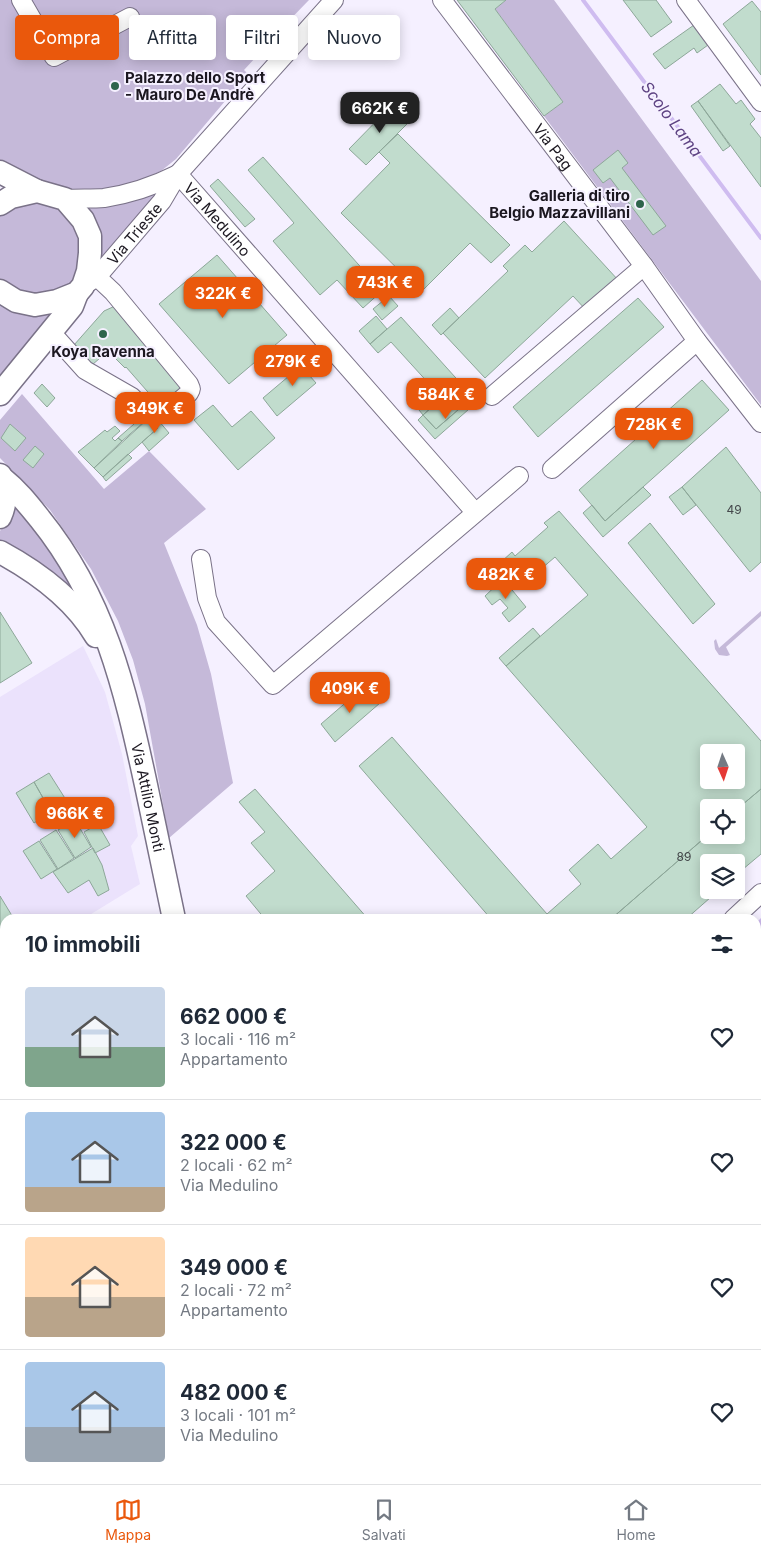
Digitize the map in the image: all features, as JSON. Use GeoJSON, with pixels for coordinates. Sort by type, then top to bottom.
{"type":"FeatureCollection","features":[{"type":"Feature","properties":{"kind":"main road"},"geometry":{"type":"LineString","coordinates":[[0,172],[36,191],[65,199],[83,220],[90,236],[88,271],[85,285],[57,301],[35,305],[16,301],[0,291]]}},
{"type":"Feature","properties":{"kind":"main road"},"geometry":{"type":"LineString","coordinates":[[0,204],[11,197],[36,191]]}},
{"type":"Feature","properties":{"kind":"main road","name":"Via Trieste"},"geometry":{"type":"LineString","coordinates":[[0,394],[72,306],[85,285]]}},
{"type":"Feature","properties":{"kind":"main road"},"geometry":{"type":"LineString","coordinates":[[0,517],[5,505],[6,492],[1,477]]}},
{"type":"Feature","properties":{"kind":"main road","name":"Via Attilio Monti"},"geometry":{"type":"LineString","coordinates":[[1,477],[15,489],[50,531],[72,563],[109,641],[132,719],[173,914]]}},
{"type":"Feature","properties":{"kind":"main road","name":"Via Attilio Monti"},"geometry":{"type":"LineString","coordinates":[[0,552],[24,565],[78,610],[94,632],[119,675]]}},
{"type":"Feature","properties":{"kind":"street"},"geometry":{"type":"LineString","coordinates":[[21,0],[54,57],[129,19]]}},
{"type":"Feature","properties":{"kind":"street","name":"Via Trieste"},"geometry":{"type":"LineString","coordinates":[[85,285],[162,201],[178,174],[334,0]]}},
{"type":"Feature","properties":{"kind":"street","name":"Via Pag"},"geometry":{"type":"LineString","coordinates":[[442,0],[761,423]]}},
{"type":"Feature","properties":{"kind":"street"},"geometry":{"type":"LineString","coordinates":[[686,0],[761,102]]}},
{"type":"Feature","properties":{"kind":"street","name":"Via Trieste"},"geometry":{"type":"LineString","coordinates":[[65,199],[103,198],[139,190],[178,174]]}},
{"type":"Feature","properties":{"kind":"street","name":"Via Medulino"},"geometry":{"type":"LineString","coordinates":[[178,174],[475,512]]}},
{"type":"Feature","properties":{"kind":"street"},"geometry":{"type":"LineString","coordinates":[[492,396],[644,266]]}},
{"type":"Feature","properties":{"kind":"street"},"geometry":{"type":"LineString","coordinates":[[50,331],[85,370],[132,397],[142,407],[153,413],[165,413],[190,393],[189,384],[114,292],[85,285]]}},
{"type":"Feature","properties":{"kind":"street"},"geometry":{"type":"LineString","coordinates":[[552,469],[698,341]]}},
{"type":"Feature","properties":{"kind":"street"},"geometry":{"type":"LineString","coordinates":[[201,559],[208,598],[216,622],[273,685],[519,476]]}},
{"type":"Feature","properties":{"kind":"street"},"geometry":{"type":"LineString","coordinates":[[738,914],[761,893]]}},
{"type":"Feature","properties":{"kind":"shaded area","name":"Palazzo dello Sport - Mauro De Andrè"},"geometry":{"type":"Polygon","coordinates":[[[0,0],[309,0],[294,15],[226,15],[226,60],[253,60],[244,70],[248,74],[176,159],[161,171],[140,181],[107,190],[76,191],[49,188],[0,165],[0,0]]]}},
{"type":"Feature","properties":{"kind":"shaded area"},"geometry":{"type":"Polygon","coordinates":[[[506,0],[554,0],[761,281],[761,405],[544,116],[563,102],[495,9],[506,0]]]}},
{"type":"Feature","properties":{"kind":"shaded area"},"geometry":{"type":"Polygon","coordinates":[[[160,189],[99,265],[82,206],[160,189]]]}},
{"type":"Feature","properties":{"kind":"shaded area"},"geometry":{"type":"Polygon","coordinates":[[[34,201],[64,211],[82,237],[80,268],[72,282],[59,292],[44,298],[0,285],[0,216],[5,211],[34,201]]]}},
{"type":"Feature","properties":{"kind":"shaded area"},"geometry":{"type":"Polygon","coordinates":[[[0,301],[63,305],[0,382],[0,301]]]}},
{"type":"Feature","properties":{"kind":"shaded area"},"geometry":{"type":"Polygon","coordinates":[[[22,394],[104,489],[149,451],[206,509],[164,543],[197,625],[211,674],[233,783],[169,838],[145,704],[133,660],[118,621],[91,569],[50,510],[0,458],[0,420],[22,394]]]}},
{"type":"Feature","properties":{"kind":"shaded area"},"geometry":{"type":"Polygon","coordinates":[[[16,497],[86,605],[0,543],[0,531],[10,518],[16,497]]]}},
{"type":"Feature","properties":{"kind":"shaded area"},"geometry":{"type":"Polygon","coordinates":[[[761,611],[761,616],[726,647],[730,655],[719,655],[715,649],[714,641],[716,639],[719,648],[761,611]]]}},
{"type":"Feature","properties":{"kind":"shaded area"},"geometry":{"type":"Polygon","coordinates":[[[83,646],[105,692],[122,754],[138,836],[131,846],[140,884],[91,914],[0,914],[0,697],[83,646]]]}},
{"type":"Feature","properties":{"kind":"building"},"geometry":{"type":"Polygon","coordinates":[[[457,0],[506,0],[495,9],[563,102],[544,116],[457,0]]]}},
{"type":"Feature","properties":{"kind":"building"},"geometry":{"type":"Polygon","coordinates":[[[623,0],[656,0],[672,22],[651,37],[623,0]]]}},
{"type":"Feature","properties":{"kind":"building"},"geometry":{"type":"Polygon","coordinates":[[[752,1],[761,12],[761,75],[723,24],[752,1]]]}},
{"type":"Feature","properties":{"kind":"building"},"geometry":{"type":"Polygon","coordinates":[[[694,25],[708,45],[697,53],[694,48],[665,69],[653,54],[694,25]]]}},
{"type":"Feature","properties":{"kind":"building"},"geometry":{"type":"Polygon","coordinates":[[[720,84],[736,104],[741,100],[755,119],[750,124],[761,138],[761,187],[698,101],[720,84]]]}},
{"type":"Feature","properties":{"kind":"building"},"geometry":{"type":"Polygon","coordinates":[[[698,101],[730,146],[723,151],[691,106],[698,101]]]}},
{"type":"Feature","properties":{"kind":"building"},"geometry":{"type":"Polygon","coordinates":[[[394,103],[411,120],[366,165],[349,149],[394,103]]]}},
{"type":"Feature","properties":{"kind":"building"},"geometry":{"type":"Polygon","coordinates":[[[398,134],[510,245],[491,263],[470,243],[421,292],[341,213],[390,163],[379,152],[398,134]]]}},
{"type":"Feature","properties":{"kind":"building","name":"Galleria di tiro Belgio Mazzavillani"},"geometry":{"type":"Polygon","coordinates":[[[618,150],[628,163],[622,168],[666,226],[653,235],[610,178],[603,183],[593,170],[618,150]]]}},
{"type":"Feature","properties":{"kind":"building"},"geometry":{"type":"Polygon","coordinates":[[[263,157],[382,291],[363,308],[337,280],[320,295],[273,241],[294,223],[248,170],[263,157]]]}},
{"type":"Feature","properties":{"kind":"building"},"geometry":{"type":"Polygon","coordinates":[[[218,179],[255,219],[245,227],[210,186],[218,179]]]}},
{"type":"Feature","properties":{"kind":"building"},"geometry":{"type":"Polygon","coordinates":[[[564,221],[619,281],[587,311],[573,296],[485,378],[443,333],[508,271],[503,266],[525,245],[532,252],[564,221]]]}},
{"type":"Feature","properties":{"kind":"building"},"geometry":{"type":"Polygon","coordinates":[[[217,255],[287,335],[229,384],[159,304],[217,255]]]}},
{"type":"Feature","properties":{"kind":"building"},"geometry":{"type":"Polygon","coordinates":[[[389,296],[398,306],[382,320],[373,309],[389,296]]]}},
{"type":"Feature","properties":{"kind":"building"},"geometry":{"type":"Polygon","coordinates":[[[638,298],[664,327],[538,437],[513,407],[638,298]]]}},
{"type":"Feature","properties":{"kind":"building"},"geometry":{"type":"Polygon","coordinates":[[[115,306],[185,386],[161,407],[126,367],[108,351],[92,365],[74,345],[104,311],[115,306]]]}},
{"type":"Feature","properties":{"kind":"building"},"geometry":{"type":"Polygon","coordinates":[[[450,308],[459,318],[441,335],[432,325],[450,308]]]}},
{"type":"Feature","properties":{"kind":"building"},"geometry":{"type":"Polygon","coordinates":[[[376,316],[387,329],[370,344],[359,331],[376,316]]]}},
{"type":"Feature","properties":{"kind":"building"},"geometry":{"type":"Polygon","coordinates":[[[401,317],[473,397],[436,429],[423,415],[442,398],[391,342],[378,353],[370,344],[401,317]]]}},
{"type":"Feature","properties":{"kind":"building"},"geometry":{"type":"Polygon","coordinates":[[[315,354],[322,364],[309,375],[316,383],[277,416],[263,398],[315,354]]]}},
{"type":"Feature","properties":{"kind":"building"},"geometry":{"type":"Polygon","coordinates":[[[702,380],[729,410],[605,521],[579,490],[702,380]]]}},
{"type":"Feature","properties":{"kind":"building"},"geometry":{"type":"Polygon","coordinates":[[[42,384],[55,398],[47,407],[34,393],[42,384]]]}},
{"type":"Feature","properties":{"kind":"building"},"geometry":{"type":"Polygon","coordinates":[[[430,386],[442,398],[423,415],[419,410],[431,399],[424,392],[430,386]]]}},
{"type":"Feature","properties":{"kind":"building"},"geometry":{"type":"Polygon","coordinates":[[[473,397],[477,402],[435,439],[418,420],[423,415],[436,429],[473,397]]]}},
{"type":"Feature","properties":{"kind":"building"},"geometry":{"type":"Polygon","coordinates":[[[213,405],[232,427],[251,411],[275,438],[238,470],[194,420],[213,405]]]}},
{"type":"Feature","properties":{"kind":"building"},"geometry":{"type":"Polygon","coordinates":[[[134,408],[145,421],[122,441],[118,438],[134,424],[127,415],[134,408]]]}},
{"type":"Feature","properties":{"kind":"building"},"geometry":{"type":"Polygon","coordinates":[[[153,414],[169,433],[149,451],[142,442],[158,428],[149,418],[153,414]]]}},
{"type":"Feature","properties":{"kind":"building"},"geometry":{"type":"Polygon","coordinates":[[[149,418],[158,428],[103,477],[94,468],[149,418]]]}},
{"type":"Feature","properties":{"kind":"building"},"geometry":{"type":"Polygon","coordinates":[[[10,424],[26,438],[15,451],[1,438],[10,424]]]}},
{"type":"Feature","properties":{"kind":"building"},"geometry":{"type":"Polygon","coordinates":[[[115,426],[120,431],[112,438],[115,441],[118,438],[122,441],[94,468],[78,452],[105,430],[107,432],[115,426]]]}},
{"type":"Feature","properties":{"kind":"building"},"geometry":{"type":"Polygon","coordinates":[[[35,446],[44,454],[33,468],[23,460],[35,446]]]}},
{"type":"Feature","properties":{"kind":"building"},"geometry":{"type":"Polygon","coordinates":[[[726,447],[761,493],[761,562],[750,572],[682,487],[726,447]]]}},
{"type":"Feature","properties":{"kind":"building"},"geometry":{"type":"Polygon","coordinates":[[[128,454],[132,458],[106,481],[103,477],[128,454]]]}},
{"type":"Feature","properties":{"kind":"building"},"geometry":{"type":"Polygon","coordinates":[[[643,487],[651,495],[603,537],[583,513],[592,505],[605,521],[643,487]]]}},
{"type":"Feature","properties":{"kind":"building"},"geometry":{"type":"Polygon","coordinates":[[[682,487],[696,505],[683,515],[669,497],[682,487]]]}},
{"type":"Feature","properties":{"kind":"building"},"geometry":{"type":"Polygon","coordinates":[[[559,511],[761,741],[761,789],[745,802],[745,799],[700,799],[700,842],[617,914],[547,914],[581,884],[569,870],[598,844],[611,859],[647,827],[506,666],[588,595],[555,557],[520,587],[500,563],[512,552],[515,556],[548,527],[544,523],[559,511]]]}},
{"type":"Feature","properties":{"kind":"building"},"geometry":{"type":"Polygon","coordinates":[[[650,523],[715,604],[693,624],[628,543],[650,523]]]}},
{"type":"Feature","properties":{"kind":"building"},"geometry":{"type":"Polygon","coordinates":[[[503,579],[526,607],[509,622],[502,613],[508,608],[500,599],[492,605],[485,596],[503,579]]]}},
{"type":"Feature","properties":{"kind":"building"},"geometry":{"type":"Polygon","coordinates":[[[0,612],[32,663],[0,683],[0,612]]]}},
{"type":"Feature","properties":{"kind":"building"},"geometry":{"type":"Polygon","coordinates":[[[533,628],[540,636],[506,666],[499,658],[533,628]]]}},
{"type":"Feature","properties":{"kind":"building"},"geometry":{"type":"Polygon","coordinates":[[[365,686],[380,703],[335,742],[321,724],[365,686]]]}},
{"type":"Feature","properties":{"kind":"building"},"geometry":{"type":"Polygon","coordinates":[[[392,737],[547,914],[487,914],[359,766],[392,737]]]}},
{"type":"Feature","properties":{"kind":"building"},"geometry":{"type":"Polygon","coordinates":[[[49,773],[68,803],[51,812],[34,782],[49,773]]]}},
{"type":"Feature","properties":{"kind":"building"},"geometry":{"type":"Polygon","coordinates":[[[34,782],[51,812],[34,823],[16,793],[34,782]]]}},
{"type":"Feature","properties":{"kind":"building"},"geometry":{"type":"Polygon","coordinates":[[[255,789],[364,914],[261,914],[246,896],[275,871],[251,843],[265,832],[239,802],[255,789]]]}},
{"type":"Feature","properties":{"kind":"building"},"geometry":{"type":"Polygon","coordinates":[[[761,789],[761,854],[745,867],[745,854],[700,854],[700,899],[709,899],[692,914],[617,914],[700,842],[700,844],[745,844],[745,802],[761,789]]]}},
{"type":"Feature","properties":{"kind":"building"},"geometry":{"type":"Polygon","coordinates":[[[75,820],[91,847],[75,858],[58,830],[75,820]]]}},
{"type":"Feature","properties":{"kind":"building"},"geometry":{"type":"Polygon","coordinates":[[[98,824],[110,845],[95,853],[84,832],[98,824]]]}},
{"type":"Feature","properties":{"kind":"building"},"geometry":{"type":"Polygon","coordinates":[[[56,830],[74,858],[58,869],[40,840],[56,830]]]}},
{"type":"Feature","properties":{"kind":"building"},"geometry":{"type":"Polygon","coordinates":[[[39,841],[57,869],[41,879],[23,851],[39,841]]]}},
{"type":"Feature","properties":{"kind":"building"},"geometry":{"type":"Polygon","coordinates":[[[93,848],[102,865],[109,890],[98,896],[89,880],[68,893],[53,872],[93,848]]]}},
{"type":"Feature","properties":{"kind":"building"},"geometry":{"type":"Polygon","coordinates":[[[0,896],[11,914],[0,914],[0,896]]]}},
{"type":"Feature","properties":{"kind":"waterway","name":"Scolo Lama"},"geometry":{"type":"LineString","coordinates":[[583,0],[761,238]]}},
{"type":"Feature","properties":{"kind":"place","name":"Palazzo dello Sport - Mauro De Andrè"},"geometry":{"type":"Point","coordinates":[115,86]}},
{"type":"Feature","properties":{"kind":"place","name":"Galleria di tiro Belgio Mazzavillani"},"geometry":{"type":"Point","coordinates":[640,204]}},
{"type":"Feature","properties":{"kind":"place","name":"Koya Ravenna"},"geometry":{"type":"Point","coordinates":[103,334]}}]}
